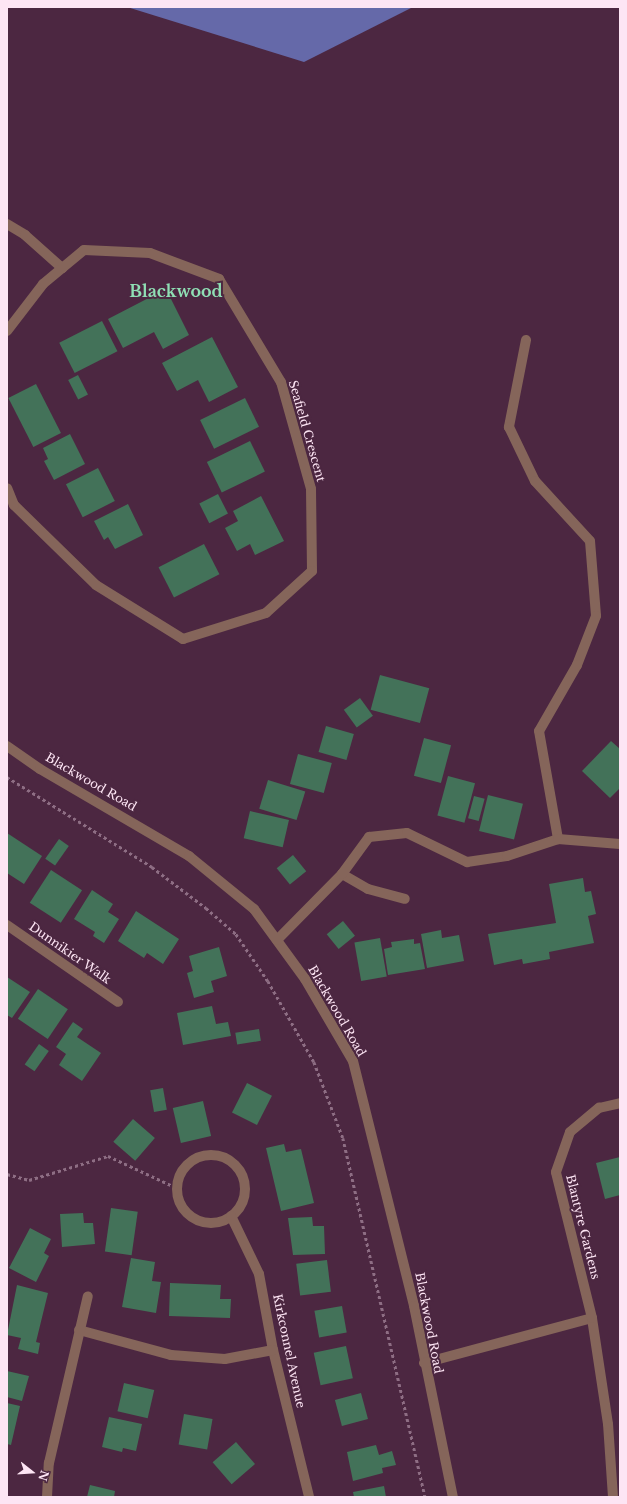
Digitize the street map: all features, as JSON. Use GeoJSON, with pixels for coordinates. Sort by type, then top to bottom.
{"type":"FeatureCollection","features":[{"type":"Feature","properties":{"kind":"street"},"geometry":{"type":"LineString","coordinates":[[7,224],[25,235],[62,268]]}},
{"type":"Feature","properties":{"kind":"street","name":"Seafield Crescent"},"geometry":{"type":"LineString","coordinates":[[7,331],[42,284],[84,250],[150,253],[219,279],[280,382],[311,489],[312,571],[266,613],[182,639],[96,585],[14,505],[7,488]]}},
{"type":"Feature","properties":{"kind":"street"},"geometry":{"type":"LineString","coordinates":[[526,340],[509,427],[535,481],[590,541],[596,616],[577,665],[539,731],[558,839]]}},
{"type":"Feature","properties":{"kind":"street","name":"Blackwood Road"},"geometry":{"type":"LineString","coordinates":[[7,746],[40,769],[189,856],[254,909],[305,979],[353,1061],[414,1306],[424,1363],[452,1497]]}},
{"type":"Feature","properties":{"kind":"street"},"geometry":{"type":"LineString","coordinates":[[277,940],[342,874],[370,837],[407,833],[467,862],[507,856],[558,839],[620,844]]}},
{"type":"Feature","properties":{"kind":"street"},"geometry":{"type":"LineString","coordinates":[[342,874],[368,889],[405,899]]}},
{"type":"Feature","properties":{"kind":"street","name":"Dunnikier Walk"},"geometry":{"type":"LineString","coordinates":[[7,925],[118,1002]]}},
{"type":"Feature","properties":{"kind":"street","name":"Blantyre Gardens"},"geometry":{"type":"LineString","coordinates":[[613,1497],[608,1424],[592,1318],[556,1172],[570,1132],[599,1108],[620,1103]]}},
{"type":"Feature","properties":{"kind":"street"},"geometry":{"type":"LineString","coordinates":[[208,1155],[225,1158],[238,1170],[244,1185],[244,1197],[231,1216],[211,1223],[190,1216],[178,1199],[177,1188],[184,1168],[192,1160],[208,1155]]}},
{"type":"Feature","properties":{"kind":"street","name":"Kirkconnel Avenue"},"geometry":{"type":"LineString","coordinates":[[231,1216],[259,1274],[273,1350],[309,1497]]}},
{"type":"Feature","properties":{"kind":"street"},"geometry":{"type":"LineString","coordinates":[[47,1497],[48,1463],[88,1296]]}},
{"type":"Feature","properties":{"kind":"street"},"geometry":{"type":"LineString","coordinates":[[424,1363],[592,1318]]}},
{"type":"Feature","properties":{"kind":"street"},"geometry":{"type":"LineString","coordinates":[[79,1330],[171,1355],[225,1359],[273,1350]]}},
{"type":"Feature","properties":{"kind":"path"},"geometry":{"type":"LineString","coordinates":[[7,777],[152,867],[206,908],[236,934],[268,981],[314,1062],[343,1138],[424,1497]]}},
{"type":"Feature","properties":{"kind":"path"},"geometry":{"type":"LineString","coordinates":[[7,1174],[29,1180],[108,1156],[177,1188]]}},
{"type":"Feature","properties":{"kind":"shaded area"},"geometry":{"type":"Polygon","coordinates":[[[127,7],[413,7],[304,62],[127,7]]]}},
{"type":"Feature","properties":{"kind":"building"},"geometry":{"type":"Polygon","coordinates":[[[166,289],[189,335],[163,349],[154,332],[123,348],[108,319],[166,289]]]}},
{"type":"Feature","properties":{"kind":"building"},"geometry":{"type":"Polygon","coordinates":[[[102,321],[117,351],[75,373],[59,343],[102,321]]]}},
{"type":"Feature","properties":{"kind":"building"},"geometry":{"type":"Polygon","coordinates":[[[212,337],[238,387],[209,402],[198,380],[177,391],[162,363],[212,337]]]}},
{"type":"Feature","properties":{"kind":"building"},"geometry":{"type":"Polygon","coordinates":[[[78,375],[88,395],[78,400],[68,380],[78,375]]]}},
{"type":"Feature","properties":{"kind":"building"},"geometry":{"type":"Polygon","coordinates":[[[36,384],[61,433],[33,447],[8,398],[36,384]]]}},
{"type":"Feature","properties":{"kind":"building"},"geometry":{"type":"Polygon","coordinates":[[[245,398],[259,427],[214,449],[200,420],[245,398]]]}},
{"type":"Feature","properties":{"kind":"building"},"geometry":{"type":"Polygon","coordinates":[[[70,434],[85,464],[54,480],[44,461],[48,459],[43,448],[70,434]]]}},
{"type":"Feature","properties":{"kind":"building"},"geometry":{"type":"Polygon","coordinates":[[[250,441],[265,472],[222,493],[207,462],[250,441]]]}},
{"type":"Feature","properties":{"kind":"building"},"geometry":{"type":"Polygon","coordinates":[[[98,468],[115,501],[83,517],[66,484],[98,468]]]}},
{"type":"Feature","properties":{"kind":"building"},"geometry":{"type":"Polygon","coordinates":[[[218,494],[228,514],[209,523],[199,504],[218,494]]]}},
{"type":"Feature","properties":{"kind":"building"},"geometry":{"type":"Polygon","coordinates":[[[261,496],[284,541],[255,555],[250,544],[237,551],[225,528],[238,521],[233,511],[261,496]]]}},
{"type":"Feature","properties":{"kind":"building"},"geometry":{"type":"Polygon","coordinates":[[[128,504],[143,535],[115,549],[108,537],[104,540],[94,521],[128,504]]]}},
{"type":"Feature","properties":{"kind":"building"},"geometry":{"type":"Polygon","coordinates":[[[204,544],[219,574],[174,597],[159,567],[204,544]]]}},
{"type":"Feature","properties":{"kind":"building"},"geometry":{"type":"Polygon","coordinates":[[[380,675],[429,688],[420,723],[371,710],[380,675]]]}},
{"type":"Feature","properties":{"kind":"building"},"geometry":{"type":"Polygon","coordinates":[[[360,698],[373,716],[357,728],[344,710],[360,698]]]}},
{"type":"Feature","properties":{"kind":"building"},"geometry":{"type":"Polygon","coordinates":[[[326,726],[354,734],[346,760],[319,752],[326,726]]]}},
{"type":"Feature","properties":{"kind":"building"},"geometry":{"type":"Polygon","coordinates":[[[424,738],[451,745],[441,783],[414,776],[424,738]]]}},
{"type":"Feature","properties":{"kind":"building"},"geometry":{"type":"Polygon","coordinates":[[[611,741],[620,749],[620,788],[610,798],[582,771],[611,741]]]}},
{"type":"Feature","properties":{"kind":"building"},"geometry":{"type":"Polygon","coordinates":[[[298,754],[332,763],[324,793],[290,784],[298,754]]]}},
{"type":"Feature","properties":{"kind":"building"},"geometry":{"type":"Polygon","coordinates":[[[448,776],[475,783],[464,823],[437,816],[448,776]]]}},
{"type":"Feature","properties":{"kind":"building"},"geometry":{"type":"Polygon","coordinates":[[[268,780],[305,791],[297,820],[259,809],[268,780]]]}},
{"type":"Feature","properties":{"kind":"building"},"geometry":{"type":"Polygon","coordinates":[[[488,795],[523,804],[514,840],[479,831],[488,795]]]}},
{"type":"Feature","properties":{"kind":"building"},"geometry":{"type":"Polygon","coordinates":[[[474,796],[485,799],[479,821],[468,818],[474,796]]]}},
{"type":"Feature","properties":{"kind":"building"},"geometry":{"type":"Polygon","coordinates":[[[250,811],[289,820],[283,847],[244,838],[250,811]]]}},
{"type":"Feature","properties":{"kind":"building"},"geometry":{"type":"Polygon","coordinates":[[[7,833],[42,856],[24,884],[7,873],[7,833]]]}},
{"type":"Feature","properties":{"kind":"building"},"geometry":{"type":"Polygon","coordinates":[[[59,839],[69,846],[55,866],[45,859],[59,839]]]}},
{"type":"Feature","properties":{"kind":"building"},"geometry":{"type":"Polygon","coordinates":[[[293,855],[306,871],[290,885],[277,868],[293,855]]]}},
{"type":"Feature","properties":{"kind":"building"},"geometry":{"type":"Polygon","coordinates":[[[51,870],[82,890],[61,923],[30,903],[51,870]]]}},
{"type":"Feature","properties":{"kind":"building"},"geometry":{"type":"Polygon","coordinates":[[[583,878],[585,892],[591,891],[596,914],[588,916],[594,943],[549,952],[550,959],[523,964],[522,959],[494,965],[488,934],[556,923],[549,884],[583,878]]]}},
{"type":"Feature","properties":{"kind":"building"},"geometry":{"type":"Polygon","coordinates":[[[92,890],[113,904],[108,912],[119,919],[104,943],[93,936],[95,932],[74,919],[92,890]]]}},
{"type":"Feature","properties":{"kind":"building"},"geometry":{"type":"Polygon","coordinates":[[[136,911],[179,939],[163,964],[147,953],[144,958],[118,941],[136,911]]]}},
{"type":"Feature","properties":{"kind":"building"},"geometry":{"type":"Polygon","coordinates":[[[343,921],[355,936],[339,949],[327,934],[343,921]]]}},
{"type":"Feature","properties":{"kind":"building"},"geometry":{"type":"Polygon","coordinates":[[[441,930],[442,938],[459,935],[464,961],[427,968],[421,934],[441,930]]]}},
{"type":"Feature","properties":{"kind":"building"},"geometry":{"type":"Polygon","coordinates":[[[380,938],[387,976],[361,981],[354,943],[380,938]]]}},
{"type":"Feature","properties":{"kind":"building"},"geometry":{"type":"Polygon","coordinates":[[[414,939],[414,944],[420,943],[425,969],[388,975],[384,949],[392,947],[391,942],[414,939]]]}},
{"type":"Feature","properties":{"kind":"building"},"geometry":{"type":"Polygon","coordinates":[[[219,947],[227,976],[211,981],[214,992],[194,998],[187,973],[193,971],[189,956],[219,947]]]}},
{"type":"Feature","properties":{"kind":"building"},"geometry":{"type":"Polygon","coordinates":[[[7,977],[30,992],[12,1018],[7,1015],[7,977]]]}},
{"type":"Feature","properties":{"kind":"building"},"geometry":{"type":"Polygon","coordinates":[[[38,989],[68,1009],[48,1039],[18,1019],[38,989]]]}},
{"type":"Feature","properties":{"kind":"building"},"geometry":{"type":"Polygon","coordinates":[[[212,1006],[216,1024],[228,1022],[231,1036],[183,1045],[177,1013],[212,1006]]]}},
{"type":"Feature","properties":{"kind":"building"},"geometry":{"type":"Polygon","coordinates":[[[73,1022],[83,1029],[77,1037],[101,1053],[82,1081],[59,1065],[66,1054],[56,1047],[73,1022]]]}},
{"type":"Feature","properties":{"kind":"building"},"geometry":{"type":"Polygon","coordinates":[[[259,1029],[261,1041],[237,1045],[235,1033],[259,1029]]]}},
{"type":"Feature","properties":{"kind":"building"},"geometry":{"type":"Polygon","coordinates":[[[39,1044],[49,1051],[34,1071],[25,1064],[39,1044]]]}},
{"type":"Feature","properties":{"kind":"building"},"geometry":{"type":"Polygon","coordinates":[[[247,1083],[272,1096],[257,1125],[232,1112],[247,1083]]]}},
{"type":"Feature","properties":{"kind":"building"},"geometry":{"type":"Polygon","coordinates":[[[163,1088],[167,1110],[154,1112],[150,1090],[163,1088]]]}},
{"type":"Feature","properties":{"kind":"building"},"geometry":{"type":"Polygon","coordinates":[[[203,1101],[211,1136],[181,1143],[173,1108],[203,1101]]]}},
{"type":"Feature","properties":{"kind":"building"},"geometry":{"type":"Polygon","coordinates":[[[133,1119],[155,1138],[135,1161],[113,1142],[133,1119]]]}},
{"type":"Feature","properties":{"kind":"building"},"geometry":{"type":"Polygon","coordinates":[[[284,1144],[286,1152],[301,1149],[314,1203],[281,1211],[266,1148],[284,1144]]]}},
{"type":"Feature","properties":{"kind":"building"},"geometry":{"type":"Polygon","coordinates":[[[620,1157],[620,1195],[605,1199],[596,1163],[620,1157]]]}},
{"type":"Feature","properties":{"kind":"building"},"geometry":{"type":"Polygon","coordinates":[[[111,1208],[138,1212],[132,1255],[105,1252],[111,1208]]]}},
{"type":"Feature","properties":{"kind":"building"},"geometry":{"type":"Polygon","coordinates":[[[83,1213],[84,1223],[93,1223],[95,1244],[62,1247],[60,1214],[83,1213]]]}},
{"type":"Feature","properties":{"kind":"building"},"geometry":{"type":"Polygon","coordinates":[[[312,1217],[313,1226],[324,1226],[325,1254],[293,1255],[288,1218],[312,1217]]]}},
{"type":"Feature","properties":{"kind":"building"},"geometry":{"type":"Polygon","coordinates":[[[30,1228],[51,1239],[44,1253],[49,1256],[36,1282],[9,1268],[30,1228]]]}},
{"type":"Feature","properties":{"kind":"building"},"geometry":{"type":"Polygon","coordinates":[[[131,1258],[155,1262],[152,1281],[161,1282],[156,1313],[122,1307],[131,1258]]]}},
{"type":"Feature","properties":{"kind":"building"},"geometry":{"type":"Polygon","coordinates":[[[327,1260],[331,1292],[300,1296],[296,1264],[327,1260]]]}},
{"type":"Feature","properties":{"kind":"building"},"geometry":{"type":"Polygon","coordinates":[[[170,1283],[221,1285],[220,1299],[231,1299],[230,1318],[169,1316],[170,1283]]]}},
{"type":"Feature","properties":{"kind":"building"},"geometry":{"type":"Polygon","coordinates":[[[17,1285],[48,1293],[36,1342],[40,1343],[38,1354],[18,1349],[21,1338],[7,1335],[17,1285]]]}},
{"type":"Feature","properties":{"kind":"building"},"geometry":{"type":"Polygon","coordinates":[[[342,1306],[347,1333],[319,1337],[314,1311],[342,1306]]]}},
{"type":"Feature","properties":{"kind":"building"},"geometry":{"type":"Polygon","coordinates":[[[346,1346],[353,1378],[321,1385],[314,1353],[346,1346]]]}},
{"type":"Feature","properties":{"kind":"building"},"geometry":{"type":"Polygon","coordinates":[[[7,1371],[29,1376],[22,1401],[7,1397],[7,1371]]]}},
{"type":"Feature","properties":{"kind":"building"},"geometry":{"type":"Polygon","coordinates":[[[124,1383],[154,1390],[148,1418],[117,1411],[124,1383]]]}},
{"type":"Feature","properties":{"kind":"building"},"geometry":{"type":"Polygon","coordinates":[[[361,1393],[368,1419],[342,1426],[335,1400],[361,1393]]]}},
{"type":"Feature","properties":{"kind":"building"},"geometry":{"type":"Polygon","coordinates":[[[7,1403],[20,1406],[11,1445],[7,1444],[7,1403]]]}},
{"type":"Feature","properties":{"kind":"building"},"geometry":{"type":"Polygon","coordinates":[[[184,1414],[213,1419],[207,1450],[179,1445],[184,1414]]]}},
{"type":"Feature","properties":{"kind":"building"},"geometry":{"type":"Polygon","coordinates":[[[109,1417],[142,1424],[136,1451],[123,1448],[122,1452],[102,1447],[109,1417]]]}},
{"type":"Feature","properties":{"kind":"building"},"geometry":{"type":"Polygon","coordinates":[[[236,1442],[255,1464],[232,1484],[213,1462],[236,1442]]]}},
{"type":"Feature","properties":{"kind":"building"},"geometry":{"type":"Polygon","coordinates":[[[376,1445],[379,1455],[392,1451],[396,1465],[382,1468],[383,1473],[353,1481],[347,1452],[376,1445]]]}},
{"type":"Feature","properties":{"kind":"building"},"geometry":{"type":"Polygon","coordinates":[[[90,1485],[115,1491],[114,1497],[87,1497],[90,1485]]]}},
{"type":"Feature","properties":{"kind":"building"},"geometry":{"type":"Polygon","coordinates":[[[384,1486],[386,1497],[354,1497],[353,1492],[384,1486]]]}},
{"type":"Feature","properties":{"kind":"district","name":"Blackwood"},"geometry":{"type":"Point","coordinates":[176,291]}}]}
